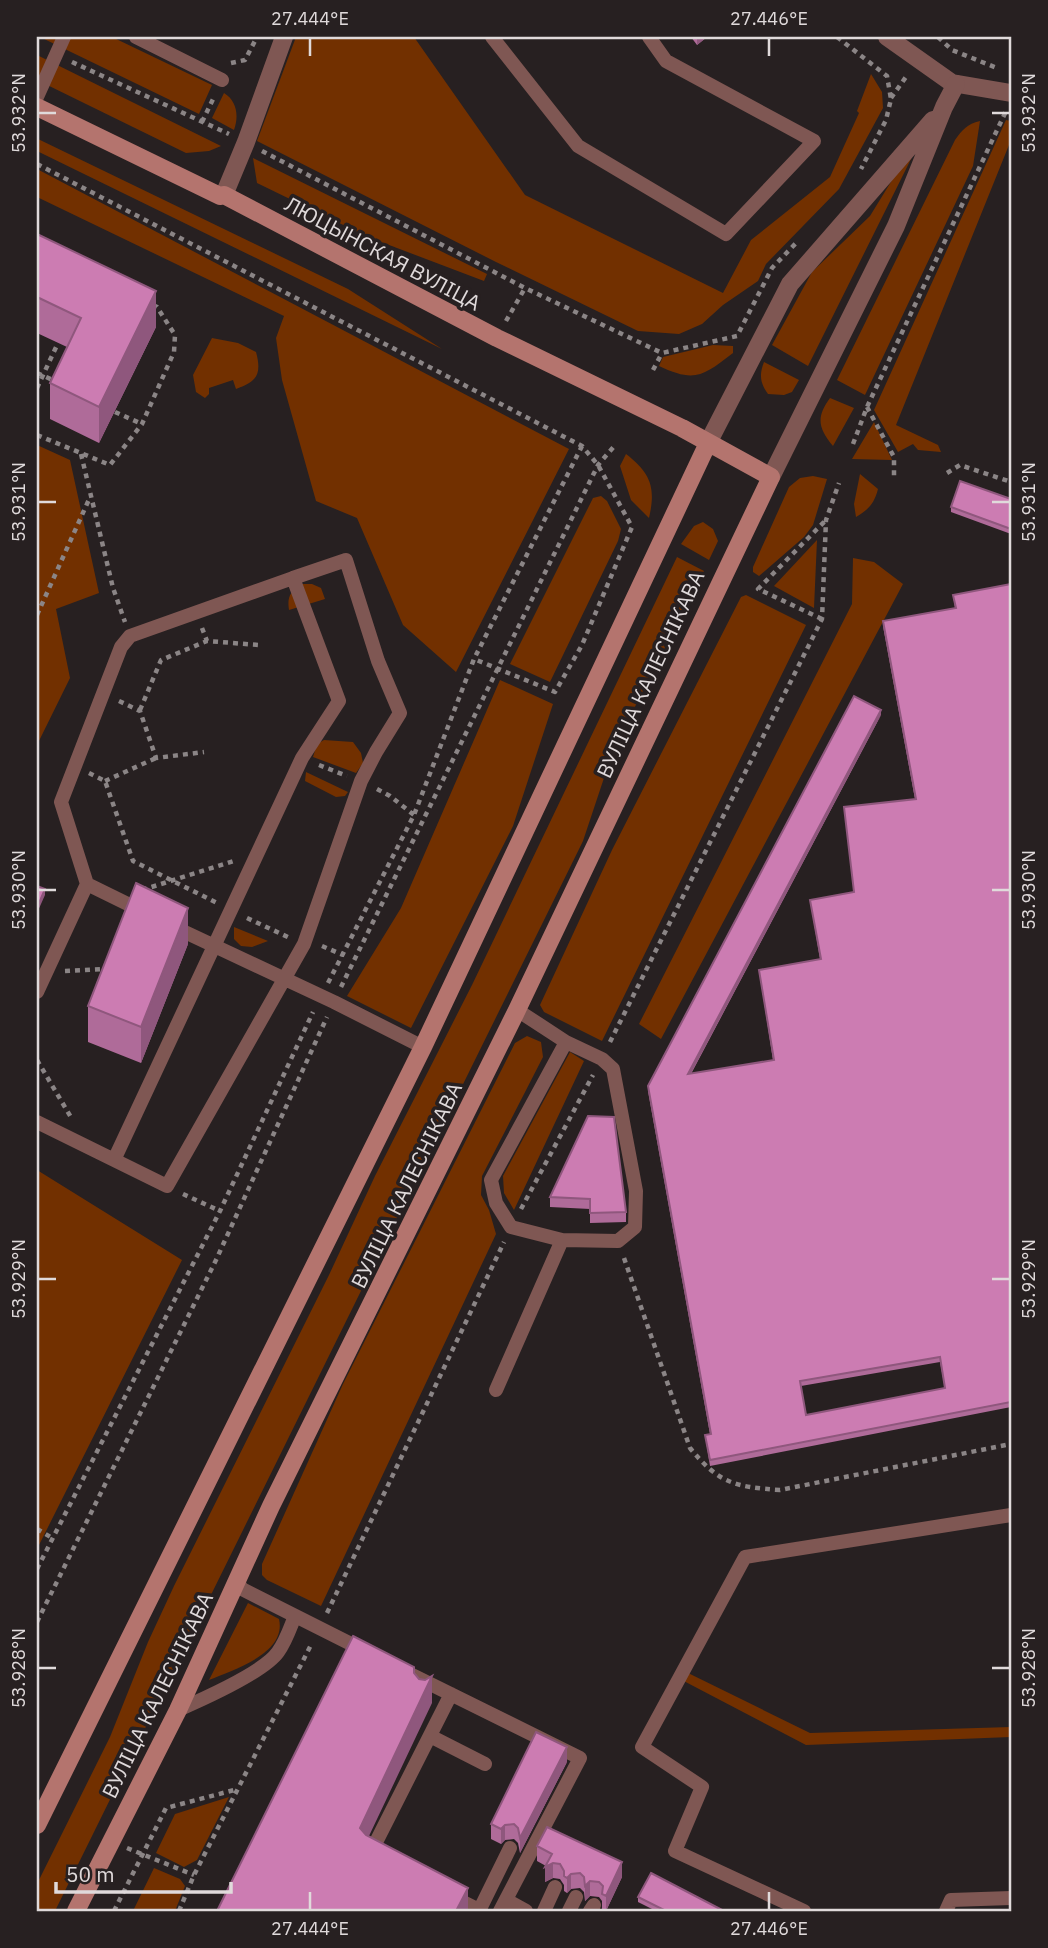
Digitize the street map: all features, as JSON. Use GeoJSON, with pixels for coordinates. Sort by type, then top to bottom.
{"type":"FeatureCollection","features":[{"type":"Feature","properties":{"kind":"main road","name":"ЛЮЦЫНСКАЯ ВУЛІЦА"},"geometry":{"type":"LineString","coordinates":[[37,107],[220,196],[223,195],[497,338],[708,443]]}},
{"type":"Feature","properties":{"kind":"main road"},"geometry":{"type":"LineString","coordinates":[[708,443],[771,477]]}},
{"type":"Feature","properties":{"kind":"main road","name":"ВУЛІЦА КАЛЕСНІКАВА"},"geometry":{"type":"LineString","coordinates":[[37,1825],[423,1047],[708,443]]}},
{"type":"Feature","properties":{"kind":"main road","name":"ВУЛІЦА КАЛЕСНІКАВА"},"geometry":{"type":"LineString","coordinates":[[76,1911],[178,1710],[271,1506],[517,1010],[771,477]]}},
{"type":"Feature","properties":{"kind":"street"},"geometry":{"type":"LineString","coordinates":[[223,195],[246,142],[284,37]]}},
{"type":"Feature","properties":{"kind":"street"},"geometry":{"type":"LineString","coordinates":[[887,37],[956,84],[1011,93]]}},
{"type":"Feature","properties":{"kind":"street","name":"ВУЛІЦА КАЛЕСНІКАВА"},"geometry":{"type":"LineString","coordinates":[[771,477],[896,226],[944,107],[956,84]]}},
{"type":"Feature","properties":{"kind":"street","name":"ВУЛІЦА КАЛЕСНІКАВА"},"geometry":{"type":"LineString","coordinates":[[708,443],[790,284],[944,107]]}},
{"type":"Feature","properties":{"kind":"lane"},"geometry":{"type":"LineString","coordinates":[[37,97],[64,37]]}},
{"type":"Feature","properties":{"kind":"lane"},"geometry":{"type":"LineString","coordinates":[[136,37],[222,80]]}},
{"type":"Feature","properties":{"kind":"lane"},"geometry":{"type":"LineString","coordinates":[[492,37],[578,146],[726,234],[814,141],[666,61],[649,37]]}},
{"type":"Feature","properties":{"kind":"lane"},"geometry":{"type":"LineString","coordinates":[[37,992],[87,884],[61,802],[121,647],[130,636],[346,560],[378,661],[400,713],[361,781],[304,944],[167,1186],[37,1122]]}},
{"type":"Feature","properties":{"kind":"lane"},"geometry":{"type":"LineString","coordinates":[[114,1160],[302,758],[339,701],[293,578]]}},
{"type":"Feature","properties":{"kind":"lane"},"geometry":{"type":"LineString","coordinates":[[87,884],[423,1047]]}},
{"type":"Feature","properties":{"kind":"lane"},"geometry":{"type":"LineString","coordinates":[[517,1010],[566,1041],[602,1059],[613,1069],[636,1191],[635,1227],[618,1241],[562,1240],[511,1227],[496,1203],[491,1180],[566,1041]]}},
{"type":"Feature","properties":{"kind":"lane"},"geometry":{"type":"LineString","coordinates":[[496,1390],[562,1240]]}},
{"type":"Feature","properties":{"kind":"lane"},"geometry":{"type":"LineString","coordinates":[[804,1911],[675,1851],[702,1787],[642,1747],[745,1557],[1011,1515]]}},
{"type":"Feature","properties":{"kind":"lane"},"geometry":{"type":"LineString","coordinates":[[237,1581],[242,1589],[580,1758],[503,1906],[526,1911]]}},
{"type":"Feature","properties":{"kind":"lane"},"geometry":{"type":"LineString","coordinates":[[178,1710],[253,1672],[278,1653],[295,1616]]}},
{"type":"Feature","properties":{"kind":"lane"},"geometry":{"type":"LineString","coordinates":[[423,1698],[429,1684]]}},
{"type":"Feature","properties":{"kind":"lane"},"geometry":{"type":"LineString","coordinates":[[382,1860],[370,1854],[451,1694]]}},
{"type":"Feature","properties":{"kind":"lane"},"geometry":{"type":"LineString","coordinates":[[429,1736],[485,1764]]}},
{"type":"Feature","properties":{"kind":"lane"},"geometry":{"type":"LineString","coordinates":[[443,1892],[480,1911],[510,1848]]}},
{"type":"Feature","properties":{"kind":"lane"},"geometry":{"type":"LineString","coordinates":[[544,1911],[555,1887]]}},
{"type":"Feature","properties":{"kind":"lane"},"geometry":{"type":"LineString","coordinates":[[569,1911],[576,1896]]}},
{"type":"Feature","properties":{"kind":"lane"},"geometry":{"type":"LineString","coordinates":[[946,1911],[951,1900],[1011,1898]]}},
{"type":"Feature","properties":{"kind":"path"},"geometry":{"type":"LineString","coordinates":[[231,63],[245,60],[257,37]]}},
{"type":"Feature","properties":{"kind":"path"},"geometry":{"type":"LineString","coordinates":[[837,37],[887,76],[891,99],[886,120],[859,174]]}},
{"type":"Feature","properties":{"kind":"path"},"geometry":{"type":"LineString","coordinates":[[938,37],[953,50],[999,69]]}},
{"type":"Feature","properties":{"kind":"path"},"geometry":{"type":"LineString","coordinates":[[56,55],[246,142],[525,288],[662,353],[737,337],[772,268],[799,239]]}},
{"type":"Feature","properties":{"kind":"path"},"geometry":{"type":"LineString","coordinates":[[853,444],[867,407],[1011,101]]}},
{"type":"Feature","properties":{"kind":"path"},"geometry":{"type":"LineString","coordinates":[[37,163],[582,446],[598,465],[632,527],[582,645],[555,692],[474,659]]}},
{"type":"Feature","properties":{"kind":"path"},"geometry":{"type":"LineString","coordinates":[[497,338],[525,288]]}},
{"type":"Feature","properties":{"kind":"path"},"geometry":{"type":"LineString","coordinates":[[37,435],[110,465],[142,424],[174,352],[175,335],[157,307],[145,301]]}},
{"type":"Feature","properties":{"kind":"path"},"geometry":{"type":"LineString","coordinates":[[37,388],[39,374],[58,343]]}},
{"type":"Feature","properties":{"kind":"path"},"geometry":{"type":"LineString","coordinates":[[653,370],[662,353]]}},
{"type":"Feature","properties":{"kind":"path"},"geometry":{"type":"LineString","coordinates":[[39,374],[66,386]]}},
{"type":"Feature","properties":{"kind":"path"},"geometry":{"type":"LineString","coordinates":[[867,407],[894,457],[894,476]]}},
{"type":"Feature","properties":{"kind":"path"},"geometry":{"type":"LineString","coordinates":[[115,412],[142,424]]}},
{"type":"Feature","properties":{"kind":"path"},"geometry":{"type":"LineString","coordinates":[[37,1622],[216,1260],[334,1002],[497,667],[598,465],[617,444]]}},
{"type":"Feature","properties":{"kind":"path"},"geometry":{"type":"LineString","coordinates":[[80,454],[113,587],[130,636]]}},
{"type":"Feature","properties":{"kind":"path"},"geometry":{"type":"LineString","coordinates":[[947,472],[960,465],[1011,482]]}},
{"type":"Feature","properties":{"kind":"path"},"geometry":{"type":"LineString","coordinates":[[37,615],[91,495]]}},
{"type":"Feature","properties":{"kind":"path"},"geometry":{"type":"LineString","coordinates":[[821,619],[758,590],[826,520]]}},
{"type":"Feature","properties":{"kind":"path"},"geometry":{"type":"LineString","coordinates":[[196,612],[206,641]]}},
{"type":"Feature","properties":{"kind":"path"},"geometry":{"type":"LineString","coordinates":[[156,758],[140,711],[161,660],[206,641],[259,645]]}},
{"type":"Feature","properties":{"kind":"path"},"geometry":{"type":"LineString","coordinates":[[103,694],[140,711]]}},
{"type":"Feature","properties":{"kind":"path"},"geometry":{"type":"LineString","coordinates":[[105,781],[156,758],[204,752]]}},
{"type":"Feature","properties":{"kind":"path"},"geometry":{"type":"LineString","coordinates":[[75,766],[105,781],[133,861],[304,944],[320,946],[343,955]]}},
{"type":"Feature","properties":{"kind":"path"},"geometry":{"type":"LineString","coordinates":[[114,898],[257,854]]}},
{"type":"Feature","properties":{"kind":"path"},"geometry":{"type":"LineString","coordinates":[[46,972],[117,969]]}},
{"type":"Feature","properties":{"kind":"path"},"geometry":{"type":"LineString","coordinates":[[37,1060],[90,1148]]}},
{"type":"Feature","properties":{"kind":"path"},"geometry":{"type":"LineString","coordinates":[[167,1186],[220,1211]]}},
{"type":"Feature","properties":{"kind":"path"},"geometry":{"type":"LineString","coordinates":[[618,1241],[690,1448],[706,1468],[724,1479],[745,1487],[780,1490],[1011,1444]]}},
{"type":"Feature","properties":{"kind":"path"},"geometry":{"type":"LineString","coordinates":[[37,1529],[54,1539]]}},
{"type":"Feature","properties":{"kind":"path"},"geometry":{"type":"LineString","coordinates":[[179,1911],[194,1875],[319,1628]]}},
{"type":"Feature","properties":{"kind":"path"},"geometry":{"type":"LineString","coordinates":[[114,1911],[166,1808],[238,1789]]}},
{"type":"Feature","properties":{"kind":"path"},"geometry":{"type":"LineString","coordinates":[[143,1853],[194,1875]]}},
{"type":"Feature","properties":{"kind":"shaded area"},"geometry":{"type":"Polygon","coordinates":[[[40,37],[112,37],[212,85],[199,114],[40,37]]]}},
{"type":"Feature","properties":{"kind":"shaded area"},"geometry":{"type":"Polygon","coordinates":[[[296,37],[414,37],[525,195],[723,293],[751,240],[830,177],[859,113],[857,111],[871,74],[882,92],[883,108],[839,189],[766,264],[758,281],[723,305],[702,324],[679,334],[638,331],[257,141],[296,37]]]}},
{"type":"Feature","properties":{"kind":"shaded area"},"geometry":{"type":"Polygon","coordinates":[[[37,55],[221,146],[209,151],[186,153],[37,80],[37,55]]]}},
{"type":"Feature","properties":{"kind":"shaded area"},"geometry":{"type":"Polygon","coordinates":[[[224,93],[232,100],[236,109],[234,130],[212,118],[224,93]]]}},
{"type":"Feature","properties":{"kind":"shaded area"},"geometry":{"type":"Polygon","coordinates":[[[1006,120],[1011,121],[1011,140],[896,425],[938,445],[941,452],[918,450],[913,444],[898,452],[874,410],[1006,120]]]}},
{"type":"Feature","properties":{"kind":"shaded area"},"geometry":{"type":"Polygon","coordinates":[[[980,121],[973,166],[865,395],[837,380],[955,140],[965,128],[980,121]]]}},
{"type":"Feature","properties":{"kind":"shaded area"},"geometry":{"type":"Polygon","coordinates":[[[38,139],[348,289],[442,349],[37,151],[38,139]]]}},
{"type":"Feature","properties":{"kind":"shaded area"},"geometry":{"type":"Polygon","coordinates":[[[914,153],[808,366],[772,345],[812,272],[870,216],[905,159],[914,153]]]}},
{"type":"Feature","properties":{"kind":"shaded area"},"geometry":{"type":"Polygon","coordinates":[[[253,158],[487,274],[484,281],[368,237],[257,183],[253,158]]]}},
{"type":"Feature","properties":{"kind":"shaded area"},"geometry":{"type":"Polygon","coordinates":[[[37,169],[569,449],[456,672],[403,625],[357,518],[316,501],[282,380],[276,338],[284,316],[37,197],[37,169]]]}},
{"type":"Feature","properties":{"kind":"shaded area"},"geometry":{"type":"Polygon","coordinates":[[[212,338],[238,343],[256,352],[258,372],[253,380],[236,389],[233,380],[209,388],[209,394],[205,398],[196,392],[193,375],[212,338]]]}},
{"type":"Feature","properties":{"kind":"shaded area"},"geometry":{"type":"Polygon","coordinates":[[[713,345],[733,346],[733,353],[706,372],[682,374],[659,366],[663,357],[713,345]]]}},
{"type":"Feature","properties":{"kind":"shaded area"},"geometry":{"type":"Polygon","coordinates":[[[764,362],[799,380],[792,392],[784,395],[768,394],[761,379],[764,362]]]}},
{"type":"Feature","properties":{"kind":"shaded area"},"geometry":{"type":"Polygon","coordinates":[[[830,398],[854,408],[833,446],[824,434],[821,422],[822,411],[830,398]]]}},
{"type":"Feature","properties":{"kind":"shaded area"},"geometry":{"type":"Polygon","coordinates":[[[874,422],[892,460],[852,459],[874,422]]]}},
{"type":"Feature","properties":{"kind":"shaded area"},"geometry":{"type":"Polygon","coordinates":[[[37,445],[70,460],[99,593],[56,609],[70,678],[37,745],[37,445]]]}},
{"type":"Feature","properties":{"kind":"shaded area"},"geometry":{"type":"Polygon","coordinates":[[[626,454],[641,468],[650,482],[652,498],[649,518],[631,500],[620,466],[626,454]]]}},
{"type":"Feature","properties":{"kind":"shaded area"},"geometry":{"type":"Polygon","coordinates":[[[860,474],[878,489],[870,506],[856,517],[854,504],[860,474]]]}},
{"type":"Feature","properties":{"kind":"shaded area"},"geometry":{"type":"Polygon","coordinates":[[[813,476],[827,479],[813,525],[804,537],[759,576],[753,572],[753,567],[789,487],[800,478],[813,476]]]}},
{"type":"Feature","properties":{"kind":"shaded area"},"geometry":{"type":"Polygon","coordinates":[[[601,496],[607,501],[621,529],[618,541],[550,682],[510,664],[593,498],[601,496]]]}},
{"type":"Feature","properties":{"kind":"shaded area"},"geometry":{"type":"Polygon","coordinates":[[[703,522],[713,529],[718,541],[709,560],[681,544],[694,526],[703,522]]]}},
{"type":"Feature","properties":{"kind":"shaded area"},"geometry":{"type":"Polygon","coordinates":[[[817,540],[814,608],[774,586],[817,540]]]}},
{"type":"Feature","properties":{"kind":"shaded area"},"geometry":{"type":"Polygon","coordinates":[[[677,557],[704,571],[614,748],[583,841],[55,1911],[37,1911],[37,1884],[110,1737],[174,1586],[472,985],[677,557]]]}},
{"type":"Feature","properties":{"kind":"shaded area"},"geometry":{"type":"Polygon","coordinates":[[[853,558],[874,562],[903,584],[661,1039],[639,1024],[852,604],[853,558]]]}},
{"type":"Feature","properties":{"kind":"shaded area"},"geometry":{"type":"Polygon","coordinates":[[[301,584],[312,584],[321,588],[325,599],[289,610],[290,595],[301,584]]]}},
{"type":"Feature","properties":{"kind":"shaded area"},"geometry":{"type":"Polygon","coordinates":[[[746,595],[806,625],[602,1041],[544,1012],[540,1005],[612,850],[741,597],[746,595]]]}},
{"type":"Feature","properties":{"kind":"shaded area"},"geometry":{"type":"Polygon","coordinates":[[[500,680],[553,704],[513,826],[411,1028],[347,996],[401,908],[500,680]]]}},
{"type":"Feature","properties":{"kind":"shaded area"},"geometry":{"type":"Polygon","coordinates":[[[324,740],[353,742],[361,753],[363,763],[356,773],[313,757],[317,744],[324,740]]]}},
{"type":"Feature","properties":{"kind":"shaded area"},"geometry":{"type":"Polygon","coordinates":[[[306,772],[348,792],[345,796],[336,797],[305,781],[306,772]]]}},
{"type":"Feature","properties":{"kind":"shaded area"},"geometry":{"type":"Polygon","coordinates":[[[234,927],[268,941],[252,947],[241,946],[234,939],[234,927]]]}},
{"type":"Feature","properties":{"kind":"shaded area"},"geometry":{"type":"Polygon","coordinates":[[[527,1036],[541,1042],[543,1057],[482,1176],[481,1195],[496,1234],[321,1606],[267,1580],[262,1575],[262,1564],[343,1384],[515,1043],[527,1036]]]}},
{"type":"Feature","properties":{"kind":"shaded area"},"geometry":{"type":"Polygon","coordinates":[[[570,1052],[584,1061],[514,1210],[504,1193],[503,1176],[570,1052]]]}},
{"type":"Feature","properties":{"kind":"shaded area"},"geometry":{"type":"Polygon","coordinates":[[[37,1170],[182,1260],[37,1549],[37,1170]]]}},
{"type":"Feature","properties":{"kind":"shaded area"},"geometry":{"type":"Polygon","coordinates":[[[248,1603],[279,1619],[275,1642],[256,1659],[209,1680],[248,1603]]]}},
{"type":"Feature","properties":{"kind":"shaded area"},"geometry":{"type":"Polygon","coordinates":[[[686,1672],[810,1733],[1011,1727],[1011,1737],[806,1745],[678,1678],[686,1672]]]}},
{"type":"Feature","properties":{"kind":"shaded area"},"geometry":{"type":"Polygon","coordinates":[[[229,1797],[197,1860],[184,1867],[156,1853],[175,1814],[229,1797]]]}},
{"type":"Feature","properties":{"kind":"shaded area"},"geometry":{"type":"Polygon","coordinates":[[[154,1868],[180,1879],[185,1886],[175,1911],[133,1911],[154,1868]]]}},
{"type":"Feature","properties":{"kind":"building"},"geometry":{"type":"Polygon","coordinates":[[[37,234],[156,291],[99,407],[50,383],[81,318],[37,297],[37,234]]]}},
{"type":"Feature","properties":{"kind":"building"},"geometry":{"type":"Polygon","coordinates":[[[960,481],[1011,499],[1011,529],[951,507],[960,481]]]}},
{"type":"Feature","properties":{"kind":"building"},"geometry":{"type":"Polygon","coordinates":[[[1011,584],[1011,1402],[710,1460],[705,1435],[711,1434],[648,1086],[854,696],[881,710],[688,1074],[774,1060],[759,970],[821,959],[810,900],[854,892],[844,807],[916,799],[883,621],[956,608],[953,595],[1011,584]],[[940,1357],[800,1381],[806,1415],[945,1388],[940,1357]]]}},
{"type":"Feature","properties":{"kind":"building"},"geometry":{"type":"Polygon","coordinates":[[[136,883],[188,908],[141,1027],[88,1006],[136,883]]]}},
{"type":"Feature","properties":{"kind":"building"},"geometry":{"type":"Polygon","coordinates":[[[37,886],[45,889],[37,908],[37,886]]]}},
{"type":"Feature","properties":{"kind":"building"},"geometry":{"type":"Polygon","coordinates":[[[588,1116],[614,1117],[626,1212],[590,1213],[590,1199],[550,1197],[588,1116]]]}},
{"type":"Feature","properties":{"kind":"building"},"geometry":{"type":"Polygon","coordinates":[[[353,1636],[414,1667],[414,1673],[419,1679],[425,1680],[432,1676],[360,1828],[366,1835],[468,1888],[456,1911],[217,1911],[353,1636]]]}},
{"type":"Feature","properties":{"kind":"building"},"geometry":{"type":"Polygon","coordinates":[[[536,1732],[567,1747],[520,1838],[518,1828],[514,1824],[505,1825],[501,1829],[491,1824],[536,1732]]]}},
{"type":"Feature","properties":{"kind":"building"},"geometry":{"type":"Polygon","coordinates":[[[547,1827],[622,1862],[606,1896],[602,1894],[603,1886],[599,1882],[590,1881],[585,1886],[584,1877],[580,1873],[571,1874],[567,1878],[560,1864],[553,1863],[545,1867],[552,1854],[537,1846],[547,1827]]]}},
{"type":"Feature","properties":{"kind":"building"},"geometry":{"type":"Polygon","coordinates":[[[651,1873],[724,1911],[666,1911],[638,1897],[651,1873]]]}}]}
